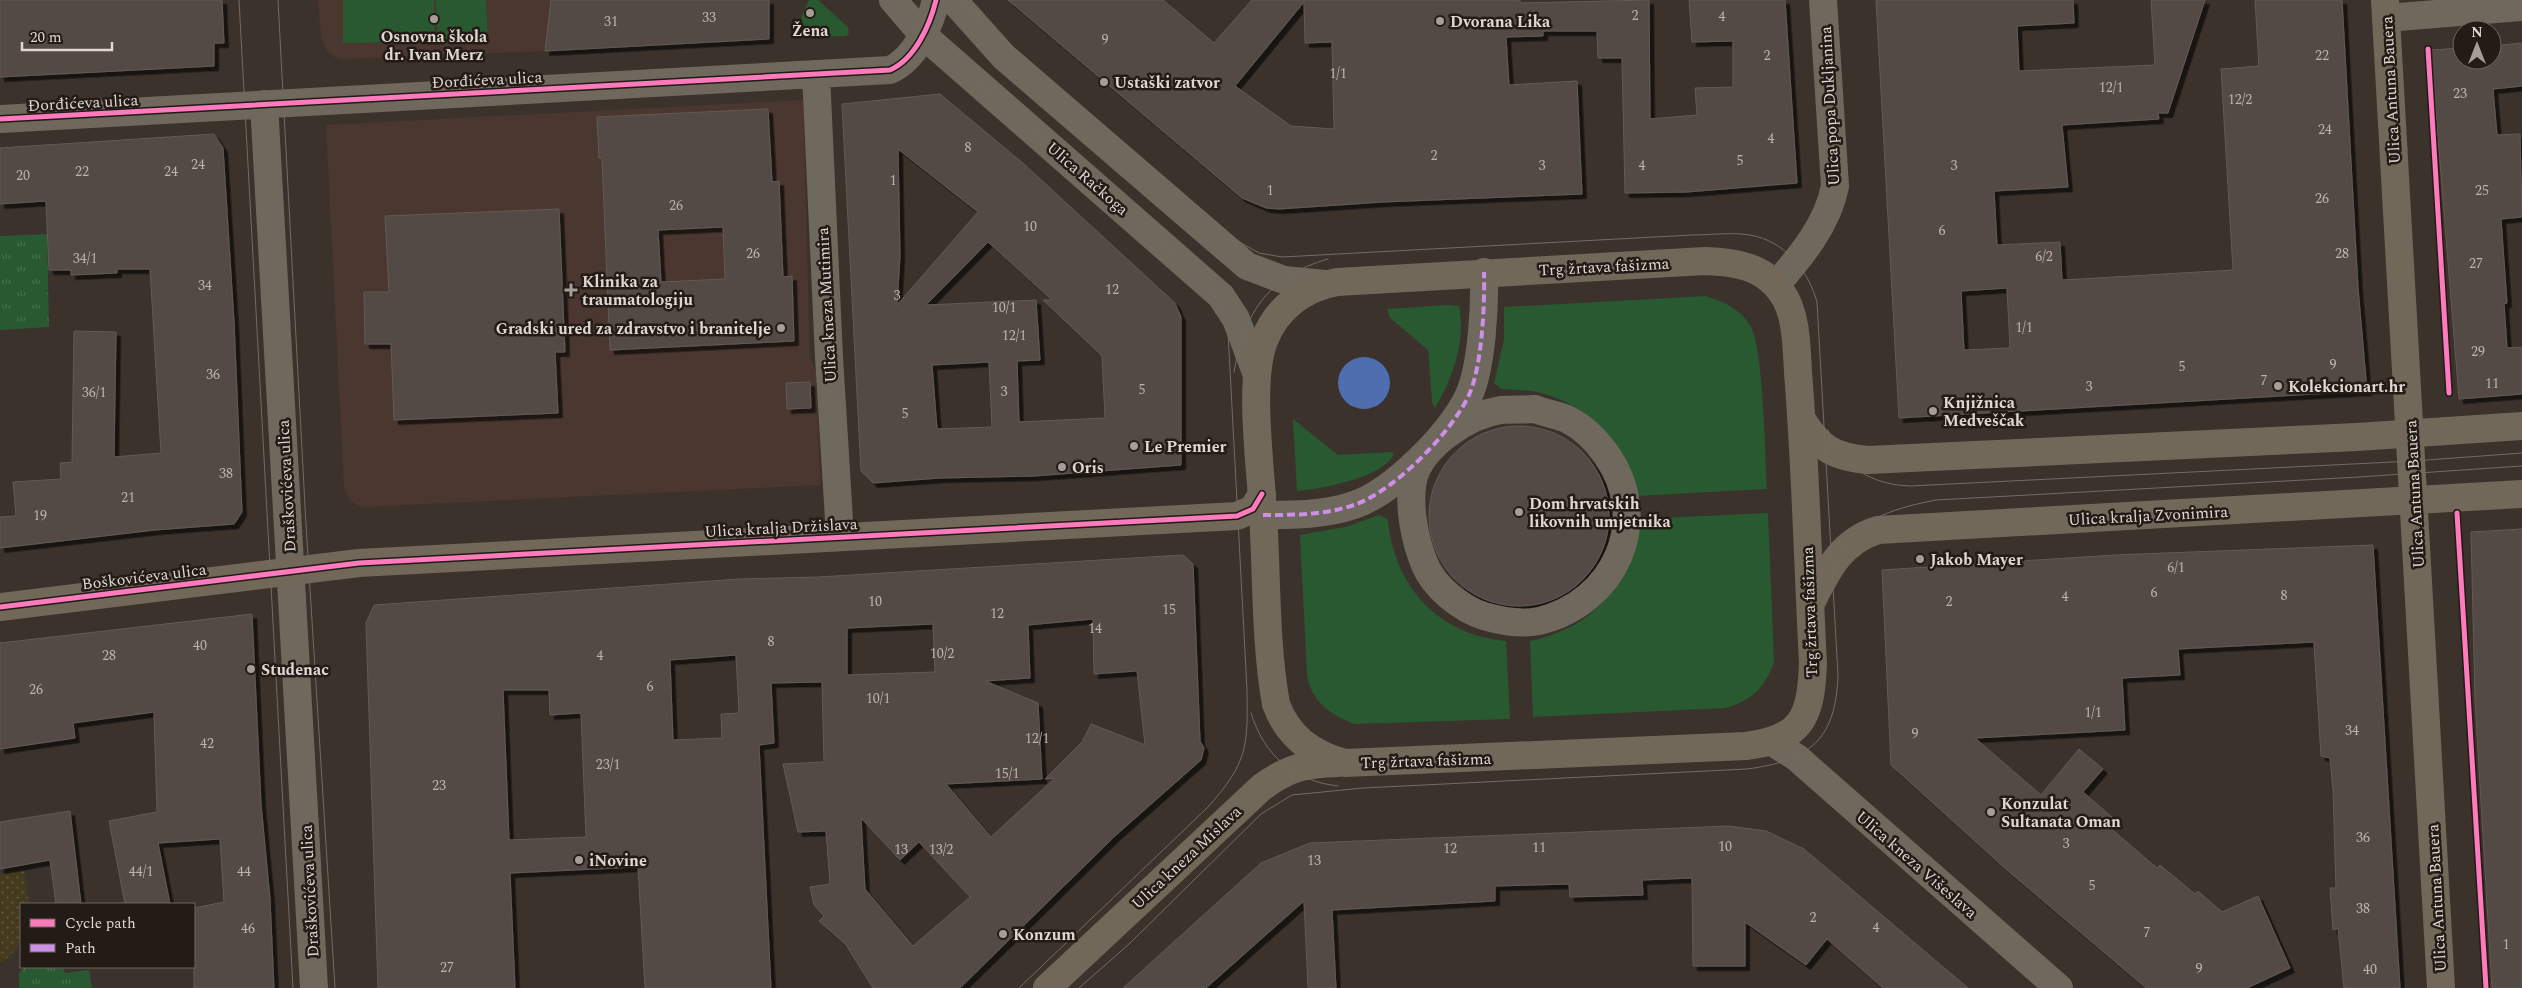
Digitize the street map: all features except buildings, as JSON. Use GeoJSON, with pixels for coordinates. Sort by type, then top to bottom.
{"type":"FeatureCollection","features":[{"type":"Feature","properties":{"kind":"main road","name":"Ulica Antuna Bauera"},"geometry":{"type":"LineString","coordinates":[[2386,9],[2441,988]]}},
{"type":"Feature","properties":{"kind":"main road","name":"Trg žrtava fašizma"},"geometry":{"type":"LineString","coordinates":[[1726,262],[1746,266],[1761,273],[1776,285],[1790,306],[1801,418],[1813,663],[1810,699],[1805,712],[1790,734],[1772,742],[1718,747],[1345,763],[1327,758],[1303,744],[1281,719],[1273,688],[1257,375],[1258,357],[1269,327],[1300,295],[1325,284],[1350,280],[1484,272],[1726,262]]}},
{"type":"Feature","properties":{"kind":"main road"},"geometry":{"type":"LineString","coordinates":[[1801,418],[1814,440],[1826,448],[1854,459],[1868,460],[2410,434],[2522,426]]}},
{"type":"Feature","properties":{"kind":"main road","name":"Ulica kralja Zvonimira"},"geometry":{"type":"LineString","coordinates":[[1810,604],[1832,564],[1843,549],[1864,534],[1878,530],[2522,494]]}},
{"type":"Feature","properties":{"kind":"main road","name":"Ulica kralja Držislava"},"geometry":{"type":"LineString","coordinates":[[290,570],[369,562],[1237,516],[1263,504]]}},
{"type":"Feature","properties":{"kind":"main road","name":"Boškovićeva ulica"},"geometry":{"type":"LineString","coordinates":[[0,607],[290,570]]}},
{"type":"Feature","properties":{"kind":"main road","name":"Ulica kneza Mislava"},"geometry":{"type":"LineString","coordinates":[[1047,988],[1262,786],[1288,770],[1300,766],[1345,763]]}},
{"type":"Feature","properties":{"kind":"street","name":"Ulica Račkoga"},"geometry":{"type":"LineString","coordinates":[[893,0],[923,35],[1221,296],[1236,319],[1257,375]]}},
{"type":"Feature","properties":{"kind":"street","name":"Đorđićeva ulica"},"geometry":{"type":"LineString","coordinates":[[0,119],[890,70],[901,64],[923,35],[930,21],[936,0]]}},
{"type":"Feature","properties":{"kind":"street"},"geometry":{"type":"LineString","coordinates":[[953,0],[1004,57],[1247,266],[1284,280],[1325,284]]}},
{"type":"Feature","properties":{"kind":"street","name":"Ulica popa Dukljanina"},"geometry":{"type":"LineString","coordinates":[[1776,285],[1796,261],[1822,224],[1831,206],[1835,186],[1823,0]]}},
{"type":"Feature","properties":{"kind":"street"},"geometry":{"type":"LineString","coordinates":[[2386,9],[2522,7]]}},
{"type":"Feature","properties":{"kind":"street","name":"Ulica kneza Mutimira"},"geometry":{"type":"LineString","coordinates":[[816,74],[819,164],[840,536]]}},
{"type":"Feature","properties":{"kind":"street","name":"Draškovićeva ulica"},"geometry":{"type":"LineString","coordinates":[[264,104],[314,988]]}},
{"type":"Feature","properties":{"kind":"street"},"geometry":{"type":"LineString","coordinates":[[1263,504],[1308,515],[1355,505],[1390,487],[1436,442],[1467,422],[1500,410],[1534,410],[1568,420],[1596,440],[1616,468],[1626,501],[1626,527],[1620,553],[1608,577],[1590,596],[1568,611],[1538,621],[1505,622],[1474,613],[1447,594],[1426,568],[1414,537],[1413,480],[1436,442],[1469,396],[1480,352],[1484,272]]}},
{"type":"Feature","properties":{"kind":"street","name":"Ulica kneza Višeslava"},"geometry":{"type":"LineString","coordinates":[[1772,742],[1796,757],[2060,988]]}},
{"type":"Feature","properties":{"kind":"shaded area","name":"Osnovna škola dr. Ivan Merz"},"geometry":{"type":"Polygon","coordinates":[[[318,0],[551,0],[545,51],[342,59],[334,57],[326,50],[321,38],[318,0]]]}},
{"type":"Feature","properties":{"kind":"shaded area","name":"Klinika za traumatologiju"},"geometry":{"type":"Polygon","coordinates":[[[803,100],[810,358],[816,372],[820,485],[364,507],[355,504],[348,497],[344,488],[326,125],[803,100]]]}},
{"type":"Feature","properties":{"kind":"green space"},"geometry":{"type":"Polygon","coordinates":[[[343,0],[434,0],[435,42],[343,43],[343,0]]]}},
{"type":"Feature","properties":{"kind":"green space"},"geometry":{"type":"Polygon","coordinates":[[[436,0],[486,0],[488,43],[438,44],[436,0]]]}},
{"type":"Feature","properties":{"kind":"green space"},"geometry":{"type":"Polygon","coordinates":[[[809,0],[818,0],[848,27],[849,33],[846,36],[792,38],[809,0]]]}},
{"type":"Feature","properties":{"kind":"green space"},"geometry":{"type":"Polygon","coordinates":[[[47,234],[49,327],[0,330],[0,236],[47,234]]]}},
{"type":"Feature","properties":{"kind":"green space"},"geometry":{"type":"Polygon","coordinates":[[[1706,296],[1725,303],[1741,314],[1750,325],[1755,337],[1761,379],[1767,489],[1637,496],[1633,479],[1617,447],[1607,433],[1580,410],[1565,401],[1543,393],[1502,389],[1494,384],[1504,339],[1504,307],[1706,296]]]}},
{"type":"Feature","properties":{"kind":"green space"},"geometry":{"type":"Polygon","coordinates":[[[1459,306],[1461,333],[1452,372],[1435,408],[1432,402],[1428,350],[1390,318],[1387,309],[1459,306]]]}},
{"type":"Feature","properties":{"kind":"green space"},"geometry":{"type":"Polygon","coordinates":[[[1293,419],[1338,455],[1391,452],[1394,454],[1378,470],[1365,476],[1335,485],[1297,491],[1293,419]]]}},
{"type":"Feature","properties":{"kind":"green space"},"geometry":{"type":"Polygon","coordinates":[[[1768,513],[1774,662],[1762,686],[1756,692],[1743,701],[1726,708],[1533,717],[1530,641],[1560,632],[1574,625],[1599,606],[1609,595],[1628,562],[1638,519],[1768,513]]]}},
{"type":"Feature","properties":{"kind":"green space"},"geometry":{"type":"Polygon","coordinates":[[[1379,515],[1388,520],[1392,544],[1399,566],[1410,586],[1424,603],[1440,617],[1460,629],[1482,637],[1506,641],[1510,719],[1355,724],[1330,712],[1312,692],[1307,674],[1300,535],[1345,527],[1379,515]]]}},
{"type":"Feature","properties":{"kind":"green space"},"geometry":{"type":"Polygon","coordinates":[[[24,968],[64,969],[65,973],[89,970],[92,988],[19,988],[19,973],[24,968]]]}},
{"type":"Feature","properties":{"kind":"sand"},"geometry":{"type":"Polygon","coordinates":[[[24,871],[29,903],[20,903],[20,938],[18,945],[0,963],[0,875],[24,871]]]}},
{"type":"Feature","properties":{"kind":"water"},"geometry":{"type":"Polygon","coordinates":[[[1364,357],[1378,361],[1386,369],[1390,383],[1386,397],[1378,405],[1364,409],[1350,405],[1342,397],[1338,383],[1342,369],[1350,361],[1364,357]]]}},
{"type":"Feature","properties":{"kind":"tram line"},"geometry":{"type":"LineString","coordinates":[[239,0],[293,988]]}},
{"type":"Feature","properties":{"kind":"tram line"},"geometry":{"type":"LineString","coordinates":[[278,0],[306,525],[335,988]]}},
{"type":"Feature","properties":{"kind":"tram line"},"geometry":{"type":"LineString","coordinates":[[883,0],[1204,279],[1222,310],[1228,332],[1247,690],[1247,727],[1242,754],[1231,778],[1208,807],[1019,988]]}},
{"type":"Feature","properties":{"kind":"tram line"},"geometry":{"type":"LineString","coordinates":[[958,0],[1236,240],[1259,253],[1282,257],[1692,235],[1743,234],[1763,238],[1784,250],[1801,268],[1808,279],[1817,302],[1838,675],[1832,716],[1825,731],[1815,743],[1803,753],[1787,760],[1747,769],[1363,788],[1292,795],[1261,814],[1128,945],[1079,988]]}},
{"type":"Feature","properties":{"kind":"tram line"},"geometry":{"type":"LineString","coordinates":[[1234,372],[1244,332],[1262,300],[1289,276],[1307,266],[1328,259]]}},
{"type":"Feature","properties":{"kind":"tram line"},"geometry":{"type":"LineString","coordinates":[[1828,430],[1840,454],[1860,472],[1884,482],[1910,486],[2413,461],[2522,453]]}},
{"type":"Feature","properties":{"kind":"tram line"},"geometry":{"type":"LineString","coordinates":[[1835,572],[1839,555],[1847,541],[1858,529],[1887,513],[1936,500],[2359,477],[2522,466]]}},
{"type":"Feature","properties":{"kind":"tram line"},"geometry":{"type":"LineString","coordinates":[[1251,713],[1264,741],[1282,763],[1294,772],[1307,778],[1338,786]]}},
{"type":"Feature","properties":{"kind":"marked path"},"geometry":{"type":"LineString","coordinates":[[1263,515],[1321,513],[1354,505],[1386,488],[1419,460],[1434,444],[1460,412],[1473,385],[1482,336],[1484,272]]}},
{"type":"Feature","properties":{"kind":"cycle path"},"geometry":{"type":"LineString","coordinates":[[0,119],[890,70],[899,65],[914,50],[930,20],[936,0]]}},
{"type":"Feature","properties":{"kind":"cycle path"},"geometry":{"type":"LineString","coordinates":[[2428,49],[2449,393]]}},
{"type":"Feature","properties":{"kind":"cycle path"},"geometry":{"type":"LineString","coordinates":[[0,607],[359,563],[1237,516],[1253,509],[1262,494]]}},
{"type":"Feature","properties":{"kind":"cycle path"},"geometry":{"type":"LineString","coordinates":[[2457,513],[2486,988]]}},
{"type":"Feature","properties":{"kind":"place","name":"Žena"},"geometry":{"type":"Point","coordinates":[810,13]}},
{"type":"Feature","properties":{"kind":"place","name":"Osnovna škola dr. Ivan Merz"},"geometry":{"type":"Point","coordinates":[434,19]}},
{"type":"Feature","properties":{"kind":"place","name":"Dvorana Lika"},"geometry":{"type":"Point","coordinates":[1440,21]}},
{"type":"Feature","properties":{"kind":"place","name":"Ustaški zatvor"},"geometry":{"type":"Point","coordinates":[1104,82]}},
{"type":"Feature","properties":{"kind":"place","name":"Klinika za traumatologiju"},"geometry":{"type":"Point","coordinates":[571,290]}},
{"type":"Feature","properties":{"kind":"place","name":"Gradski ured za zdravstvo i branitelje"},"geometry":{"type":"Point","coordinates":[781,328]}},
{"type":"Feature","properties":{"kind":"place","name":"Kolekcionart.hr"},"geometry":{"type":"Point","coordinates":[2278,386]}},
{"type":"Feature","properties":{"kind":"place","name":"Knjižnica Medveščak"},"geometry":{"type":"Point","coordinates":[1933,411]}},
{"type":"Feature","properties":{"kind":"place","name":"Le Premier"},"geometry":{"type":"Point","coordinates":[1134,446]}},
{"type":"Feature","properties":{"kind":"place","name":"Oris"},"geometry":{"type":"Point","coordinates":[1062,467]}},
{"type":"Feature","properties":{"kind":"place","name":"Dom hrvatskih likovnih umjetnika"},"geometry":{"type":"Point","coordinates":[1519,512]}},
{"type":"Feature","properties":{"kind":"place","name":"Jakob Mayer"},"geometry":{"type":"Point","coordinates":[1920,559]}},
{"type":"Feature","properties":{"kind":"place","name":"Studenac"},"geometry":{"type":"Point","coordinates":[251,669]}},
{"type":"Feature","properties":{"kind":"place","name":"Konzulat Sultanata Oman"},"geometry":{"type":"Point","coordinates":[1991,812]}},
{"type":"Feature","properties":{"kind":"place","name":"iNovine"},"geometry":{"type":"Point","coordinates":[579,860]}},
{"type":"Feature","properties":{"kind":"place","name":"Konzum"},"geometry":{"type":"Point","coordinates":[1003,934]}}]}
